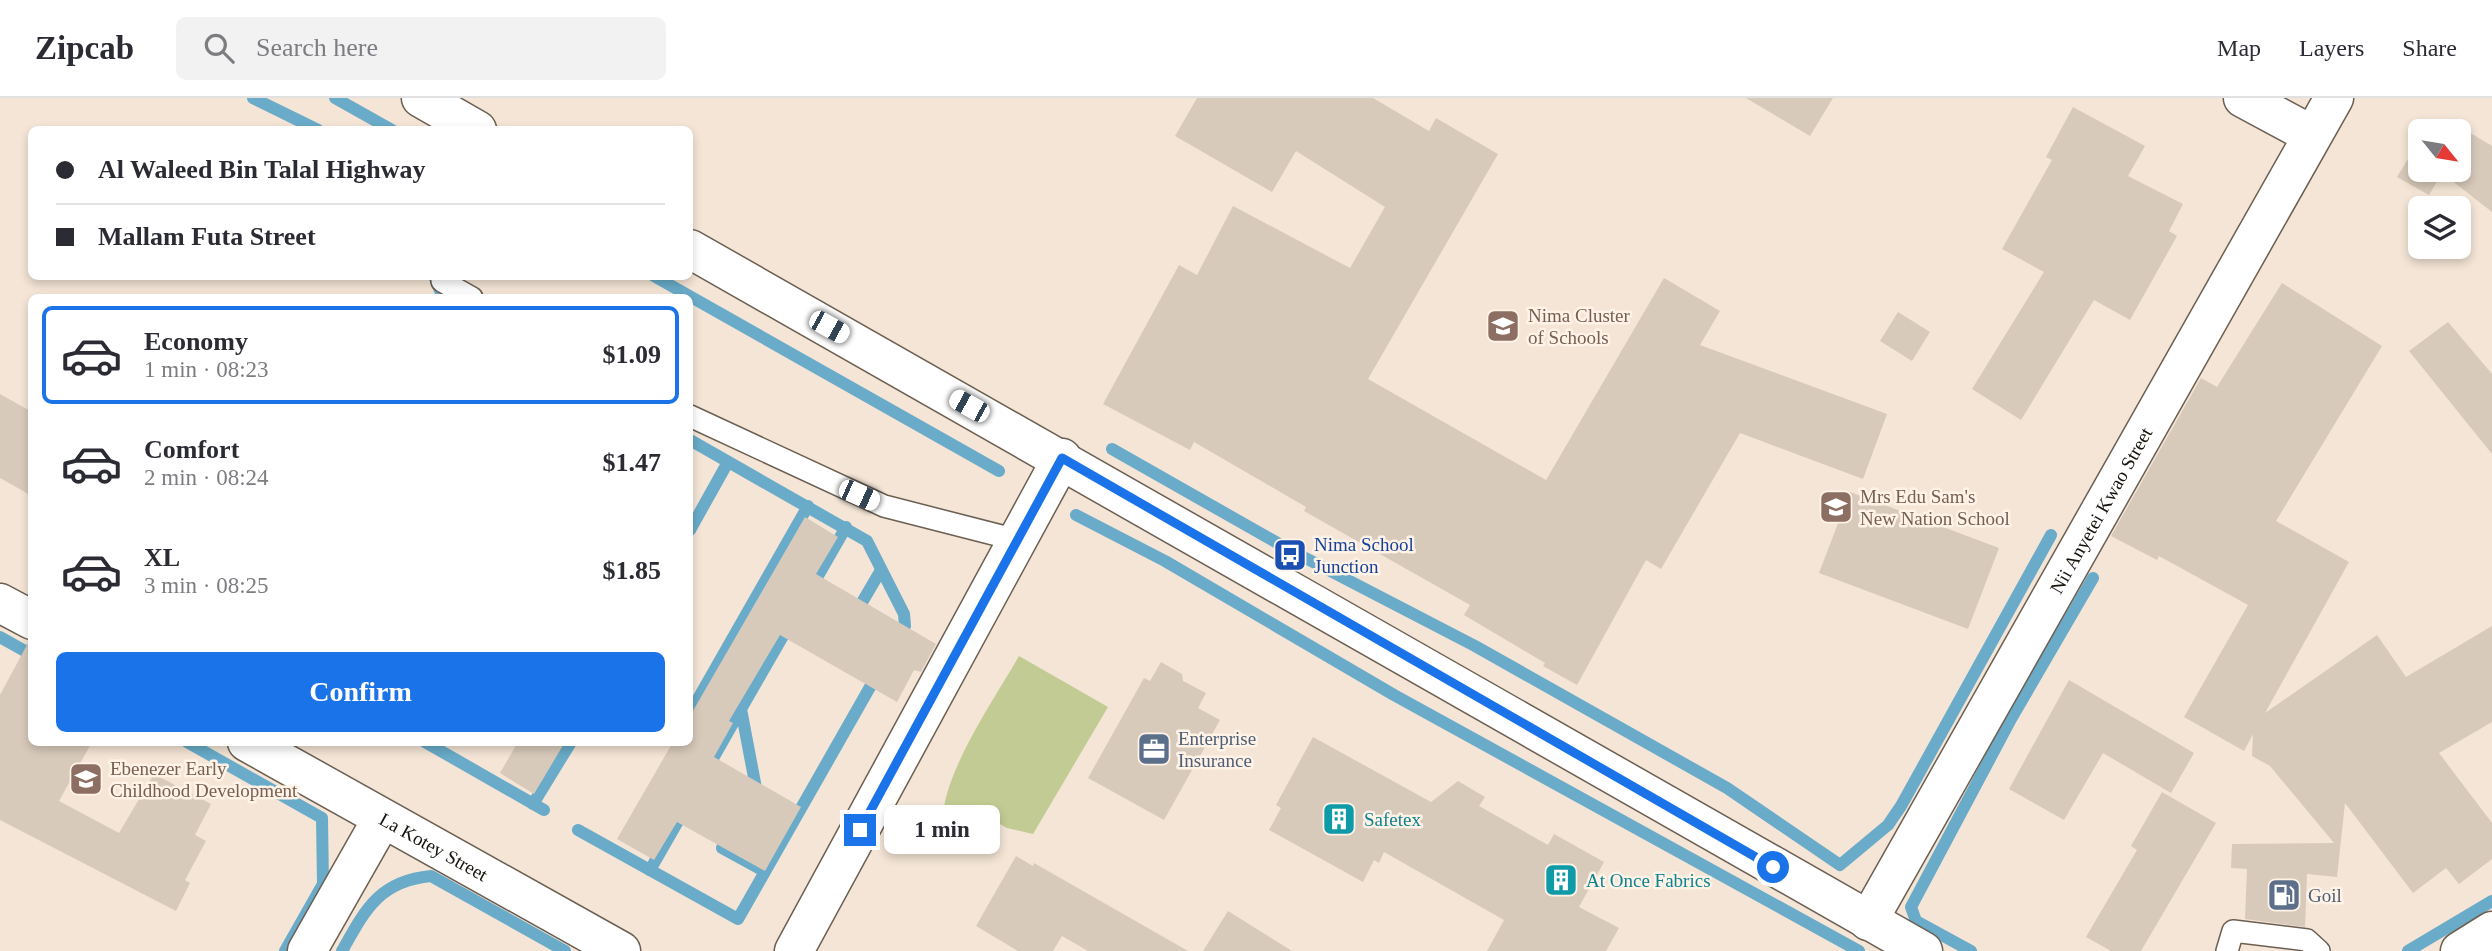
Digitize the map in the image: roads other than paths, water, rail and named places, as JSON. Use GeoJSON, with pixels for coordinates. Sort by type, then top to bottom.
{"type":"FeatureCollection","features":[{"type":"Feature","properties":{"kind":"street"},"geometry":{"type":"LineString","coordinates":[[421,98],[470,126]]}},
{"type":"Feature","properties":{"kind":"street"},"geometry":{"type":"LineString","coordinates":[[2244,98],[2312,135]]}},
{"type":"Feature","properties":{"kind":"street","name":"Nii Anyetei Kwao Street"},"geometry":{"type":"LineString","coordinates":[[1868,921],[2334,98]]}},
{"type":"Feature","properties":{"kind":"street"},"geometry":{"type":"LineString","coordinates":[[693,251],[1062,458],[1923,951]]}},
{"type":"Feature","properties":{"kind":"street"},"geometry":{"type":"LineString","coordinates":[[794,951],[1062,458]]}},
{"type":"Feature","properties":{"kind":"street"},"geometry":{"type":"LineString","coordinates":[[0,603],[28,618]]}},
{"type":"Feature","properties":{"kind":"street","name":"La Kotey Street"},"geometry":{"type":"LineString","coordinates":[[254,746],[621,951]]}},
{"type":"Feature","properties":{"kind":"street"},"geometry":{"type":"LineString","coordinates":[[307,951],[382,818]]}},
{"type":"Feature","properties":{"kind":"street"},"geometry":{"type":"LineString","coordinates":[[2460,951],[2492,931]]}},
{"type":"Feature","properties":{"kind":"lane"},"geometry":{"type":"LineString","coordinates":[[442,281],[465,294]]}},
{"type":"Feature","properties":{"kind":"lane"},"geometry":{"type":"LineString","coordinates":[[693,417],[884,506],[1017,540]]}},
{"type":"Feature","properties":{"kind":"lane"},"geometry":{"type":"LineString","coordinates":[[2227,951],[2233,931],[2307,940],[2319,951]]}},
{"type":"Feature","properties":{"kind":"waterway"},"geometry":{"type":"LineString","coordinates":[[253,98],[310,126]]}},
{"type":"Feature","properties":{"kind":"waterway"},"geometry":{"type":"LineString","coordinates":[[335,98],[385,126]]}},
{"type":"Feature","properties":{"kind":"waterway"},"geometry":{"type":"LineString","coordinates":[[436,280],[441,294]]}},
{"type":"Feature","properties":{"kind":"waterway"},"geometry":{"type":"LineString","coordinates":[[661,280],[686,294]]}},
{"type":"Feature","properties":{"kind":"waterway"},"geometry":{"type":"LineString","coordinates":[[693,298],[999,471]]}},
{"type":"Feature","properties":{"kind":"waterway"},"geometry":{"type":"LineString","coordinates":[[693,442],[867,541],[904,614],[905,626],[897,639]]}},
{"type":"Feature","properties":{"kind":"waterway"},"geometry":{"type":"LineString","coordinates":[[1112,449],[1288,549],[1475,646],[1727,788],[1840,865],[1888,825],[1901,806],[2051,535]]}},
{"type":"Feature","properties":{"kind":"waterway"},"geometry":{"type":"LineString","coordinates":[[693,525],[728,462]]}},
{"type":"Feature","properties":{"kind":"waterway"},"geometry":{"type":"LineString","coordinates":[[693,708],[808,506]]}},
{"type":"Feature","properties":{"kind":"waterway"},"geometry":{"type":"LineString","coordinates":[[1076,515],[1165,561],[1394,695],[1859,951]]}},
{"type":"Feature","properties":{"kind":"waterway"},"geometry":{"type":"LineString","coordinates":[[811,588],[846,527]]}},
{"type":"Feature","properties":{"kind":"waterway"},"geometry":{"type":"LineString","coordinates":[[854,616],[881,570]]}},
{"type":"Feature","properties":{"kind":"waterway"},"geometry":{"type":"LineString","coordinates":[[1971,951],[1916,921],[1911,907],[2011,719],[2093,578]]}},
{"type":"Feature","properties":{"kind":"waterway"},"geometry":{"type":"LineString","coordinates":[[752,795],[756,788],[741,709],[791,622]]}},
{"type":"Feature","properties":{"kind":"waterway"},"geometry":{"type":"LineString","coordinates":[[0,637],[28,653]]}},
{"type":"Feature","properties":{"kind":"waterway"},"geometry":{"type":"LineString","coordinates":[[578,830],[738,919],[878,673]]}},
{"type":"Feature","properties":{"kind":"waterway"},"geometry":{"type":"LineString","coordinates":[[707,769],[741,709]]}},
{"type":"Feature","properties":{"kind":"waterway"},"geometry":{"type":"LineString","coordinates":[[194,746],[322,818],[323,884],[285,951]]}},
{"type":"Feature","properties":{"kind":"waterway"},"geometry":{"type":"LineString","coordinates":[[432,746],[544,810]]}},
{"type":"Feature","properties":{"kind":"waterway"},"geometry":{"type":"LineString","coordinates":[[533,804],[569,746]]}},
{"type":"Feature","properties":{"kind":"waterway"},"geometry":{"type":"LineString","coordinates":[[650,870],[685,809]]}},
{"type":"Feature","properties":{"kind":"waterway"},"geometry":{"type":"LineString","coordinates":[[730,835],[722,848],[764,871]]}},
{"type":"Feature","properties":{"kind":"waterway"},"geometry":{"type":"LineString","coordinates":[[342,951],[358,923],[386,891],[398,884],[431,876],[565,951]]}},
{"type":"Feature","properties":{"kind":"waterway"},"geometry":{"type":"LineString","coordinates":[[2408,951],[2492,901]]}},
{"type":"Feature","properties":{"kind":"place","name":"Nima Cluster of Schools"},"geometry":{"type":"Point","coordinates":[1503,326]}},
{"type":"Feature","properties":{"kind":"place","name":"Mrs Edu Sam's New Nation School"},"geometry":{"type":"Point","coordinates":[1836,507]}},
{"type":"Feature","properties":{"kind":"place","name":"Nima School Junction"},"geometry":{"type":"Point","coordinates":[1290,555]}},
{"type":"Feature","properties":{"kind":"place","name":"Enterprise Insurance"},"geometry":{"type":"Point","coordinates":[1154,749]}},
{"type":"Feature","properties":{"kind":"place","name":"Ebenezer Early Childhood Development"},"geometry":{"type":"Point","coordinates":[86,779]}},
{"type":"Feature","properties":{"kind":"place","name":"Safetex"},"geometry":{"type":"Point","coordinates":[1339,819]}},
{"type":"Feature","properties":{"kind":"place","name":"At Once Fabrics"},"geometry":{"type":"Point","coordinates":[1561,880]}},
{"type":"Feature","properties":{"kind":"place","name":"Goil"},"geometry":{"type":"Point","coordinates":[2284,895]}}]}
